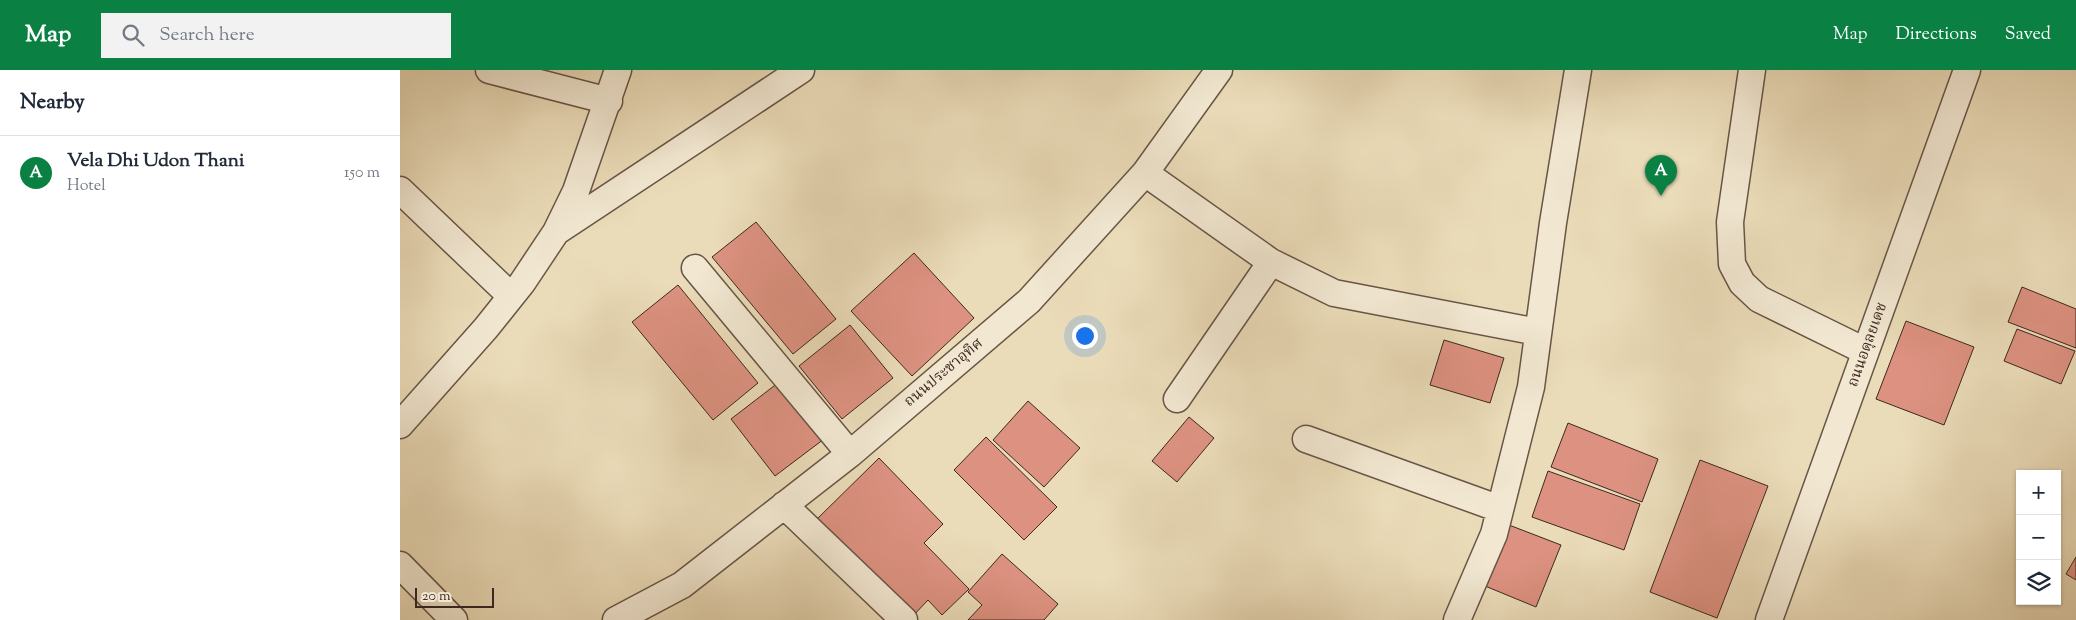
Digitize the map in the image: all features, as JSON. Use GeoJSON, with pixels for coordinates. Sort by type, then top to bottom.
{"type":"FeatureCollection","features":[{"type":"Feature","properties":{"kind":"street"},"geometry":{"type":"LineString","coordinates":[[489,70],[609,101]]}},
{"type":"Feature","properties":{"kind":"street"},"geometry":{"type":"LineString","coordinates":[[400,425],[486,328],[556,232],[576,191],[609,101],[618,70]]}},
{"type":"Feature","properties":{"kind":"street"},"geometry":{"type":"LineString","coordinates":[[556,232],[801,70]]}},
{"type":"Feature","properties":{"kind":"street","name":"ถนนประชาอุทิศ"},"geometry":{"type":"LineString","coordinates":[[616,620],[682,585],[850,454],[1028,301],[1145,173],[1218,70]]}},
{"type":"Feature","properties":{"kind":"street"},"geometry":{"type":"LineString","coordinates":[[1457,620],[1494,534],[1530,387],[1553,223],[1578,70]]}},
{"type":"Feature","properties":{"kind":"street"},"geometry":{"type":"LineString","coordinates":[[1752,70],[1730,222],[1732,264],[1742,282],[1759,299],[1865,351]]}},
{"type":"Feature","properties":{"kind":"street","name":"ถนนอดุลยเดช"},"geometry":{"type":"LineString","coordinates":[[1768,620],[1967,70]]}},
{"type":"Feature","properties":{"kind":"street"},"geometry":{"type":"LineString","coordinates":[[1145,173],[1271,262],[1334,293],[1538,332]]}},
{"type":"Feature","properties":{"kind":"street"},"geometry":{"type":"LineString","coordinates":[[400,190],[511,296]]}},
{"type":"Feature","properties":{"kind":"street"},"geometry":{"type":"LineString","coordinates":[[1177,399],[1271,262]]}},
{"type":"Feature","properties":{"kind":"street"},"geometry":{"type":"LineString","coordinates":[[695,268],[850,454]]}},
{"type":"Feature","properties":{"kind":"street"},"geometry":{"type":"LineString","coordinates":[[1306,439],[1500,509]]}},
{"type":"Feature","properties":{"kind":"street"},"geometry":{"type":"LineString","coordinates":[[784,505],[904,620]]}},
{"type":"Feature","properties":{"kind":"street"},"geometry":{"type":"LineString","coordinates":[[400,565],[454,620]]}},
{"type":"Feature","properties":{"kind":"building"},"geometry":{"type":"Polygon","coordinates":[[[756,222],[836,319],[793,354],[712,257],[756,222]]]}},
{"type":"Feature","properties":{"kind":"building"},"geometry":{"type":"Polygon","coordinates":[[[914,253],[974,318],[912,376],[851,311],[914,253]]]}},
{"type":"Feature","properties":{"kind":"building"},"geometry":{"type":"Polygon","coordinates":[[[678,285],[758,383],[713,420],[632,322],[678,285]]]}},
{"type":"Feature","properties":{"kind":"building"},"geometry":{"type":"Polygon","coordinates":[[[2022,287],[2076,309],[2076,348],[2008,322],[2022,287]]]}},
{"type":"Feature","properties":{"kind":"building"},"geometry":{"type":"Polygon","coordinates":[[[1906,321],[1974,347],[1944,425],[1876,399],[1906,321]]]}},
{"type":"Feature","properties":{"kind":"building"},"geometry":{"type":"Polygon","coordinates":[[[850,325],[893,378],[842,419],[799,366],[850,325]]]}},
{"type":"Feature","properties":{"kind":"building"},"geometry":{"type":"Polygon","coordinates":[[[2017,329],[2075,351],[2061,384],[2004,361],[2017,329]]]}},
{"type":"Feature","properties":{"kind":"building"},"geometry":{"type":"Polygon","coordinates":[[[1444,340],[1504,358],[1490,403],[1430,385],[1444,340]]]}},
{"type":"Feature","properties":{"kind":"building"},"geometry":{"type":"Polygon","coordinates":[[[783,379],[828,436],[775,476],[731,419],[783,379]]]}},
{"type":"Feature","properties":{"kind":"building"},"geometry":{"type":"Polygon","coordinates":[[[1028,401],[1080,448],[1044,487],[993,440],[1028,401]]]}},
{"type":"Feature","properties":{"kind":"building"},"geometry":{"type":"Polygon","coordinates":[[[1189,417],[1214,438],[1177,482],[1152,461],[1189,417]]]}},
{"type":"Feature","properties":{"kind":"building"},"geometry":{"type":"Polygon","coordinates":[[[1568,423],[1658,459],[1642,502],[1551,467],[1568,423]]]}},
{"type":"Feature","properties":{"kind":"building"},"geometry":{"type":"Polygon","coordinates":[[[986,437],[1057,507],[1024,540],[954,470],[986,437]]]}},
{"type":"Feature","properties":{"kind":"building"},"geometry":{"type":"Polygon","coordinates":[[[879,458],[943,524],[924,543],[969,589],[942,615],[928,600],[911,618],[815,521],[879,458]]]}},
{"type":"Feature","properties":{"kind":"building"},"geometry":{"type":"Polygon","coordinates":[[[1700,460],[1768,486],[1717,618],[1650,592],[1700,460]]]}},
{"type":"Feature","properties":{"kind":"building"},"geometry":{"type":"Polygon","coordinates":[[[1548,471],[1640,504],[1624,550],[1532,517],[1548,471]]]}},
{"type":"Feature","properties":{"kind":"building"},"geometry":{"type":"Polygon","coordinates":[[[1509,525],[1561,545],[1536,607],[1485,586],[1509,525]]]}},
{"type":"Feature","properties":{"kind":"building"},"geometry":{"type":"Polygon","coordinates":[[[1002,554],[1058,604],[1044,620],[968,620],[982,605],[968,592],[1002,554]]]}},
{"type":"Feature","properties":{"kind":"building"},"geometry":{"type":"Polygon","coordinates":[[[2076,557],[2076,580],[2066,574],[2076,557]]]}},
{"type":"Feature","properties":{"kind":"place","name":"Vela Dhi Udon Thani"},"geometry":{"type":"Point","coordinates":[1661,196]}}]}
